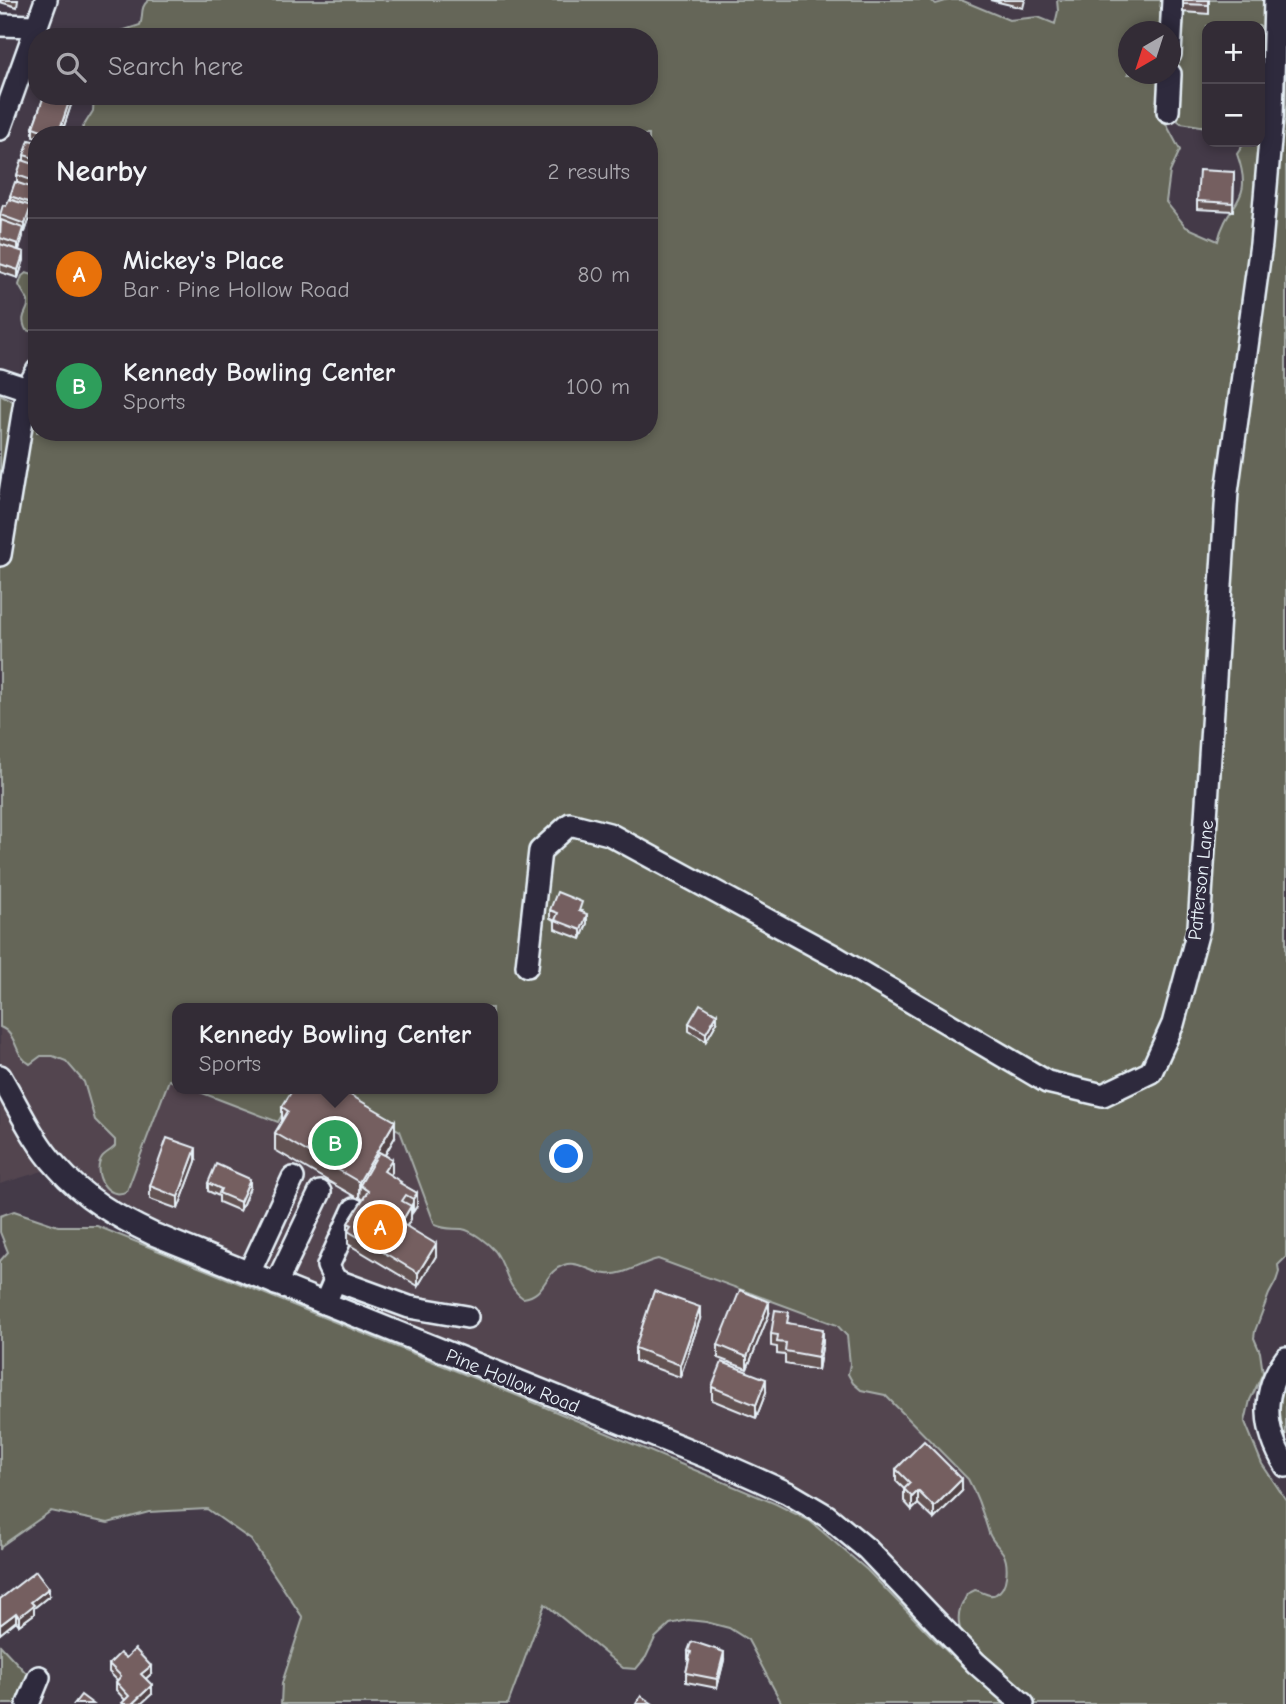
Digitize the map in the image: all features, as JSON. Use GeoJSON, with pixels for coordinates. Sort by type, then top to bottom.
{"type":"FeatureCollection","features":[{"type":"Feature","properties":{"kind":"street"},"geometry":{"type":"LineString","coordinates":[[0,25],[36,26],[46,0]]}},
{"type":"Feature","properties":{"kind":"street"},"geometry":{"type":"LineString","coordinates":[[1172,0],[1172,21]]}},
{"type":"Feature","properties":{"kind":"street","name":"Patterson Lane"},"geometry":{"type":"LineString","coordinates":[[527,966],[540,851],[570,824],[609,834],[633,846],[832,955],[1047,1082],[1103,1095],[1151,1072],[1173,1024],[1199,927],[1227,492],[1261,244],[1272,117],[1275,0]]}},
{"type":"Feature","properties":{"kind":"street"},"geometry":{"type":"LineString","coordinates":[[0,129],[28,49]]}},
{"type":"Feature","properties":{"kind":"street"},"geometry":{"type":"LineString","coordinates":[[1168,111],[1169,84]]}},
{"type":"Feature","properties":{"kind":"street"},"geometry":{"type":"LineString","coordinates":[[0,380],[28,380]]}},
{"type":"Feature","properties":{"kind":"street"},"geometry":{"type":"LineString","coordinates":[[0,555],[28,402]]}},
{"type":"Feature","properties":{"kind":"street","name":"Pine Hollow Road"},"geometry":{"type":"LineString","coordinates":[[0,1076],[56,1167],[86,1195],[118,1217],[153,1234],[714,1460],[789,1493],[827,1516],[867,1549],[976,1663],[1023,1704]]}},
{"type":"Feature","properties":{"kind":"street"},"geometry":{"type":"LineString","coordinates":[[249,1273],[293,1178]]}},
{"type":"Feature","properties":{"kind":"street"},"geometry":{"type":"LineString","coordinates":[[276,1283],[320,1192]]}},
{"type":"Feature","properties":{"kind":"street"},"geometry":{"type":"LineString","coordinates":[[354,1209],[328,1266],[335,1280],[409,1307],[467,1317]]}},
{"type":"Feature","properties":{"kind":"street"},"geometry":{"type":"LineString","coordinates":[[325,1303],[335,1280]]}},
{"type":"Feature","properties":{"kind":"street"},"geometry":{"type":"LineString","coordinates":[[1286,1358],[1272,1383],[1268,1427],[1277,1452],[1286,1466]]}},
{"type":"Feature","properties":{"kind":"street"},"geometry":{"type":"LineString","coordinates":[[28,1704],[39,1677]]}},
{"type":"Feature","properties":{"kind":"shaded area"},"geometry":{"type":"Polygon","coordinates":[[[0,995],[172,1015],[172,1094],[381,1094],[848,1271],[1111,1519],[976,1663],[827,1516],[153,1234],[56,1167],[0,1184],[0,995]]]}},
{"type":"Feature","properties":{"kind":"green space"},"geometry":{"type":"Polygon","coordinates":[[[149,0],[930,0],[936,4],[961,0],[1009,20],[1038,17],[1055,24],[1057,0],[1286,0],[1286,1257],[1278,1265],[1276,1281],[1255,1331],[1254,1338],[1260,1352],[1263,1373],[1250,1400],[1245,1422],[1262,1464],[1286,1500],[1286,1704],[1028,1704],[983,1665],[964,1640],[960,1627],[959,1612],[967,1594],[975,1590],[989,1595],[996,1594],[1003,1587],[1007,1569],[1003,1553],[989,1534],[968,1479],[885,1395],[861,1390],[853,1383],[848,1374],[850,1364],[847,1336],[837,1325],[658,1259],[613,1274],[600,1273],[574,1264],[564,1265],[552,1273],[537,1293],[523,1298],[510,1283],[495,1251],[484,1241],[466,1230],[435,1225],[400,1131],[336,1094],[498,1094],[498,1003],[172,1003],[172,1081],[169,1080],[127,1191],[114,1193],[103,1184],[99,1164],[103,1156],[115,1146],[115,1140],[95,1120],[84,1082],[66,1061],[53,1056],[41,1056],[30,1064],[21,1056],[10,1035],[0,1027],[0,394],[13,401],[28,404],[28,441],[658,441],[658,126],[84,126],[93,111],[93,105],[658,105],[658,28],[130,28],[140,25],[143,9],[149,0]]]}},
{"type":"Feature","properties":{"kind":"green space"},"geometry":{"type":"Polygon","coordinates":[[[28,274],[28,301],[19,285],[22,276],[28,274]]]}},
{"type":"Feature","properties":{"kind":"green space"},"geometry":{"type":"Polygon","coordinates":[[[28,301],[28,331],[23,320],[28,301]]]}},
{"type":"Feature","properties":{"kind":"green space"},"geometry":{"type":"Polygon","coordinates":[[[205,1094],[294,1094],[278,1122],[205,1094]]]}},
{"type":"Feature","properties":{"kind":"green space"},"geometry":{"type":"Polygon","coordinates":[[[14,1211],[58,1226],[97,1226],[516,1395],[776,1504],[810,1521],[867,1570],[937,1642],[1004,1704],[782,1704],[748,1640],[729,1628],[688,1620],[670,1624],[655,1638],[646,1657],[636,1669],[623,1668],[545,1604],[508,1704],[281,1704],[282,1683],[303,1618],[251,1540],[207,1509],[149,1512],[108,1523],[51,1511],[1,1546],[0,1550],[0,1261],[8,1252],[0,1232],[0,1216],[14,1211]]]}},
{"type":"Feature","properties":{"kind":"green space"},"geometry":{"type":"Polygon","coordinates":[[[1286,1376],[1286,1443],[1278,1428],[1277,1410],[1286,1376]]]}},
{"type":"Feature","properties":{"kind":"green space"},"geometry":{"type":"Polygon","coordinates":[[[0,1645],[29,1676],[24,1704],[0,1704],[0,1645]]]}},
{"type":"Feature","properties":{"kind":"building"},"geometry":{"type":"Polygon","coordinates":[[[1183,0],[1209,0],[1209,5],[1183,4],[1183,0]]]}},
{"type":"Feature","properties":{"kind":"building"},"geometry":{"type":"Polygon","coordinates":[[[41,105],[68,105],[61,126],[33,126],[41,105]]]}},
{"type":"Feature","properties":{"kind":"building"},"geometry":{"type":"Polygon","coordinates":[[[22,160],[28,162],[28,179],[17,175],[22,160]]]}},
{"type":"Feature","properties":{"kind":"building"},"geometry":{"type":"Polygon","coordinates":[[[1199,170],[1234,172],[1233,203],[1197,201],[1199,170]]]}},
{"type":"Feature","properties":{"kind":"building"},"geometry":{"type":"Polygon","coordinates":[[[15,182],[28,186],[28,202],[10,196],[15,182]]]}},
{"type":"Feature","properties":{"kind":"building"},"geometry":{"type":"Polygon","coordinates":[[[9,199],[28,205],[25,224],[0,215],[3,205],[6,206],[9,199]]]}},
{"type":"Feature","properties":{"kind":"building"},"geometry":{"type":"Polygon","coordinates":[[[1,220],[23,228],[18,244],[0,238],[1,220]]]}},
{"type":"Feature","properties":{"kind":"building"},"geometry":{"type":"Polygon","coordinates":[[[0,244],[24,252],[18,270],[0,264],[0,244]]]}},
{"type":"Feature","properties":{"kind":"building"},"geometry":{"type":"Polygon","coordinates":[[[557,892],[582,902],[579,911],[587,914],[581,930],[555,920],[558,913],[550,910],[557,892]]]}},
{"type":"Feature","properties":{"kind":"building"},"geometry":{"type":"Polygon","coordinates":[[[700,1004],[717,1014],[706,1033],[689,1023],[700,1004]]]}},
{"type":"Feature","properties":{"kind":"building"},"geometry":{"type":"Polygon","coordinates":[[[290,1094],[349,1094],[395,1121],[359,1182],[275,1133],[288,1111],[282,1107],[290,1094]]]}},
{"type":"Feature","properties":{"kind":"building"},"geometry":{"type":"Polygon","coordinates":[[[167,1138],[196,1148],[178,1197],[150,1186],[167,1138]]]}},
{"type":"Feature","properties":{"kind":"building"},"geometry":{"type":"Polygon","coordinates":[[[379,1152],[392,1159],[384,1171],[417,1193],[413,1199],[406,1195],[402,1201],[411,1206],[401,1223],[436,1244],[418,1273],[348,1231],[352,1225],[348,1223],[368,1191],[360,1185],[379,1152]]]}},
{"type":"Feature","properties":{"kind":"building"},"geometry":{"type":"Polygon","coordinates":[[[216,1164],[250,1179],[240,1202],[219,1193],[221,1189],[208,1183],[216,1164]]]}},
{"type":"Feature","properties":{"kind":"building"},"geometry":{"type":"Polygon","coordinates":[[[740,1290],[769,1302],[747,1357],[718,1345],[740,1290]]]}},
{"type":"Feature","properties":{"kind":"building"},"geometry":{"type":"Polygon","coordinates":[[[654,1291],[700,1307],[680,1365],[635,1348],[654,1291]]]}},
{"type":"Feature","properties":{"kind":"building"},"geometry":{"type":"Polygon","coordinates":[[[775,1310],[789,1312],[787,1323],[823,1329],[818,1357],[785,1351],[786,1343],[777,1342],[778,1335],[771,1334],[775,1310]]]}},
{"type":"Feature","properties":{"kind":"building"},"geometry":{"type":"Polygon","coordinates":[[[722,1362],[766,1379],[756,1405],[712,1387],[722,1362]]]}},
{"type":"Feature","properties":{"kind":"building"},"geometry":{"type":"Polygon","coordinates":[[[924,1441],[962,1479],[934,1507],[918,1491],[912,1497],[904,1489],[910,1483],[896,1469],[924,1441]]]}},
{"type":"Feature","properties":{"kind":"building"},"geometry":{"type":"Polygon","coordinates":[[[36,1571],[49,1588],[31,1602],[34,1605],[19,1617],[16,1613],[0,1625],[0,1599],[36,1571]]]}},
{"type":"Feature","properties":{"kind":"building"},"geometry":{"type":"Polygon","coordinates":[[[694,1642],[724,1652],[717,1679],[686,1673],[691,1652],[688,1651],[694,1642]]]}},
{"type":"Feature","properties":{"kind":"building"},"geometry":{"type":"Polygon","coordinates":[[[135,1649],[151,1666],[141,1674],[152,1685],[132,1704],[123,1704],[129,1696],[116,1682],[121,1676],[109,1664],[120,1653],[126,1658],[135,1649]]]}},
{"type":"Feature","properties":{"kind":"building"},"geometry":{"type":"Polygon","coordinates":[[[81,1695],[93,1704],[74,1704],[81,1695]]]}},
{"type":"Feature","properties":{"kind":"building"},"geometry":{"type":"Polygon","coordinates":[[[641,1696],[653,1704],[636,1704],[641,1696]]]}},
{"type":"Feature","properties":{"kind":"place","name":"Kennedy Bowling Center"},"geometry":{"type":"Point","coordinates":[335,1143]}},
{"type":"Feature","properties":{"kind":"place","name":"Mickey's Place"},"geometry":{"type":"Point","coordinates":[380,1227]}}]}
